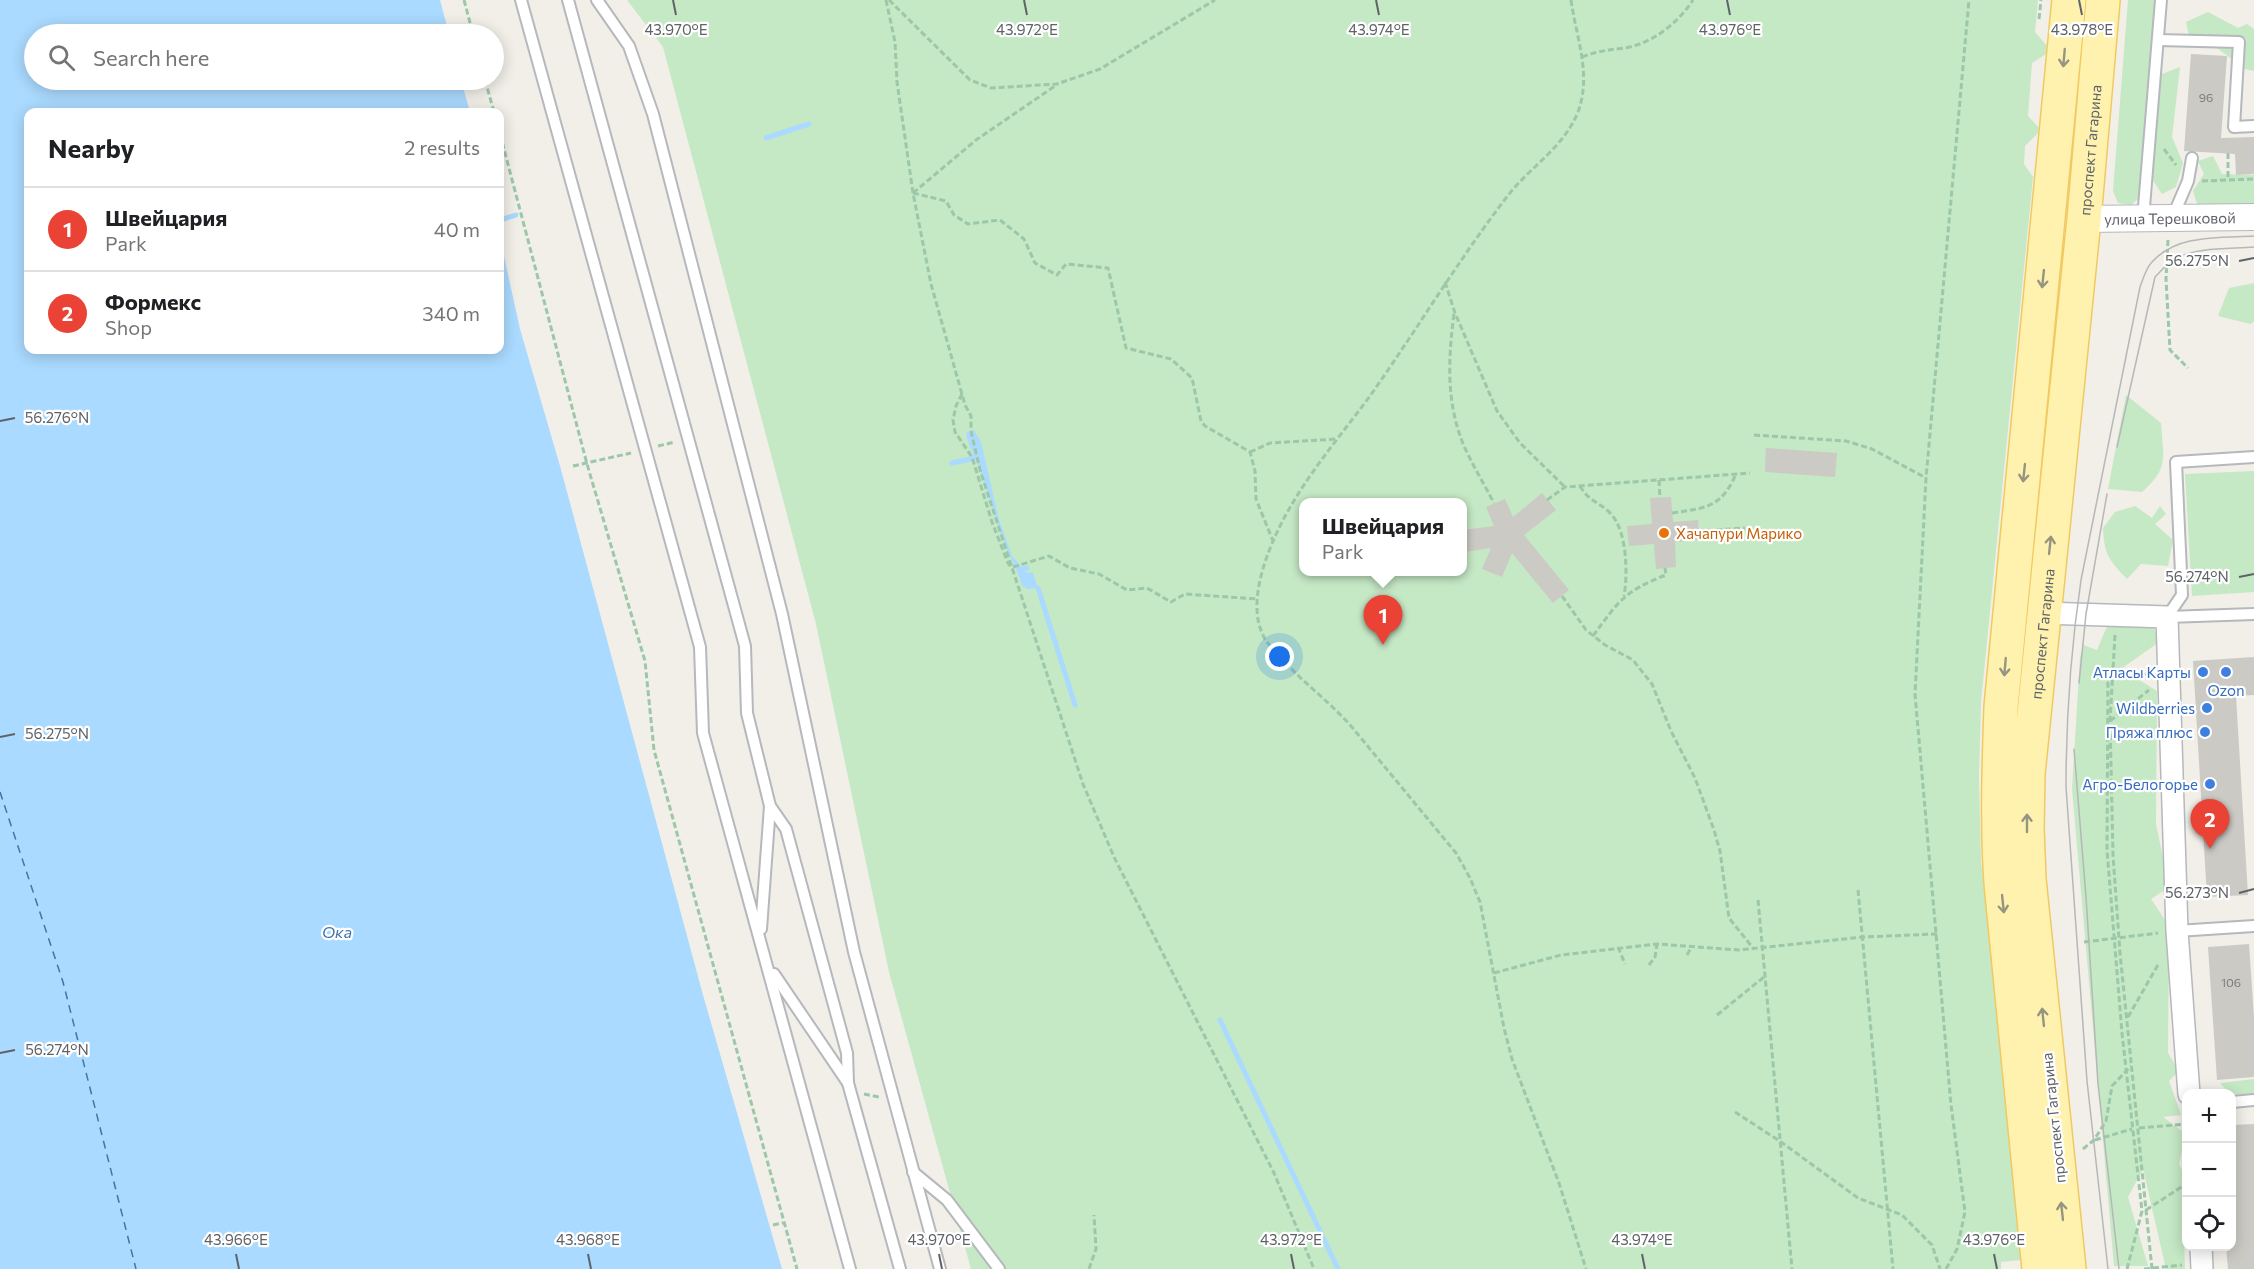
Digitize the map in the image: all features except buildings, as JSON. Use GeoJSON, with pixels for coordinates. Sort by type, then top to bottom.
{"type":"FeatureCollection","features":[{"type":"Feature","properties":{"kind":"main road","name":"проспект Гагарина"},"geometry":{"type":"LineString","coordinates":[[2039,1269],[2001,883],[1997,826],[1998,766],[2001,707],[2069,0]]}},
{"type":"Feature","properties":{"kind":"main road","name":"проспект Гагарина"},"geometry":{"type":"LineString","coordinates":[[2069,1269],[2029,879],[2026,828],[2028,774],[2084,219],[2103,0]]}},
{"type":"Feature","properties":{"kind":"street","name":"улица Терешковой"},"geometry":{"type":"LineString","coordinates":[[2084,219],[2254,217]]}},
{"type":"Feature","properties":{"kind":"street"},"geometry":{"type":"LineString","coordinates":[[2043,613],[2167,617],[2177,931],[2189,1089]]}},
{"type":"Feature","properties":{"kind":"lane"},"geometry":{"type":"LineString","coordinates":[[521,0],[700,646],[703,733],[850,1269]]}},
{"type":"Feature","properties":{"kind":"lane"},"geometry":{"type":"LineString","coordinates":[[568,0],[745,646],[747,713],[770,806],[760,938]]}},
{"type":"Feature","properties":{"kind":"lane"},"geometry":{"type":"LineString","coordinates":[[597,0],[629,46],[653,114],[782,614],[854,952],[940,1269]]}},
{"type":"Feature","properties":{"kind":"lane"},"geometry":{"type":"LineString","coordinates":[[2143,219],[2161,0]]}},
{"type":"Feature","properties":{"kind":"lane"},"geometry":{"type":"LineString","coordinates":[[2158,40],[2239,42],[2234,127],[2254,126]]}},
{"type":"Feature","properties":{"kind":"lane"},"geometry":{"type":"LineString","coordinates":[[2172,219],[2188,181],[2192,158]]}},
{"type":"Feature","properties":{"kind":"lane"},"geometry":{"type":"LineString","coordinates":[[2167,617],[2182,595],[2176,462],[2254,457]]}},
{"type":"Feature","properties":{"kind":"lane"},"geometry":{"type":"LineString","coordinates":[[2167,617],[2254,614]]}},
{"type":"Feature","properties":{"kind":"lane"},"geometry":{"type":"LineString","coordinates":[[770,806],[786,829],[847,1053],[850,1088],[900,1269]]}},
{"type":"Feature","properties":{"kind":"lane"},"geometry":{"type":"LineString","coordinates":[[2177,931],[2254,926]]}},
{"type":"Feature","properties":{"kind":"lane"},"geometry":{"type":"LineString","coordinates":[[768,966],[850,1088]]}},
{"type":"Feature","properties":{"kind":"lane"},"geometry":{"type":"LineString","coordinates":[[2236,1102],[2254,1100]]}},
{"type":"Feature","properties":{"kind":"lane"},"geometry":{"type":"LineString","coordinates":[[913,1172],[947,1200],[999,1269]]}},
{"type":"Feature","properties":{"kind":"path"},"geometry":{"type":"LineString","coordinates":[[464,0],[470,24]]}},
{"type":"Feature","properties":{"kind":"path"},"geometry":{"type":"LineString","coordinates":[[887,0],[969,80],[991,88],[1057,84]]}},
{"type":"Feature","properties":{"kind":"path"},"geometry":{"type":"LineString","coordinates":[[887,0],[895,42],[897,82],[913,193],[931,284],[962,394],[971,416],[971,430],[980,470],[1083,784],[1110,846],[1274,1173],[1314,1269]]}},
{"type":"Feature","properties":{"kind":"path"},"geometry":{"type":"LineString","coordinates":[[913,193],[976,140],[1057,84],[1100,69],[1215,0]]}},
{"type":"Feature","properties":{"kind":"path"},"geometry":{"type":"LineString","coordinates":[[1571,0],[1582,57],[1583,88],[1578,111],[1569,130],[1556,148],[1507,195],[1445,282],[1370,395],[1289,508],[1273,541],[1257,599],[1258,618],[1266,641],[1289,668],[1335,708],[1351,726],[1456,853],[1470,878],[1479,902],[1512,1059],[1559,1183],[1586,1269]]}},
{"type":"Feature","properties":{"kind":"path"},"geometry":{"type":"LineString","coordinates":[[1582,57],[1602,50],[1641,44],[1664,31],[1693,0]]}},
{"type":"Feature","properties":{"kind":"path"},"geometry":{"type":"LineString","coordinates":[[1946,1269],[1957,1249],[1965,1212],[1951,1105],[1915,694],[1926,478],[1969,0]]}},
{"type":"Feature","properties":{"kind":"path"},"geometry":{"type":"LineString","coordinates":[[488,90],[493,108]]}},
{"type":"Feature","properties":{"kind":"path"},"geometry":{"type":"LineString","coordinates":[[2165,138],[2164,149],[2188,181],[2254,179]]}},
{"type":"Feature","properties":{"kind":"path"},"geometry":{"type":"LineString","coordinates":[[504,149],[587,464],[645,661],[654,750],[797,1269]]}},
{"type":"Feature","properties":{"kind":"path"},"geometry":{"type":"LineString","coordinates":[[2228,153],[2228,180]]}},
{"type":"Feature","properties":{"kind":"path"},"geometry":{"type":"LineString","coordinates":[[913,193],[946,201],[954,215],[968,224],[1000,220],[1024,239],[1035,263],[1057,275],[1066,264],[1108,268],[1126,348],[1171,359],[1192,378],[1201,421],[1205,426],[1250,452],[1255,471],[1256,499],[1273,541]]}},
{"type":"Feature","properties":{"kind":"path"},"geometry":{"type":"LineString","coordinates":[[2172,219],[2167,250],[2170,350],[2188,368]]}},
{"type":"Feature","properties":{"kind":"path"},"geometry":{"type":"LineString","coordinates":[[1445,282],[1455,313],[1497,411],[1520,443],[1565,487]]}},
{"type":"Feature","properties":{"kind":"path"},"geometry":{"type":"LineString","coordinates":[[1455,313],[1449,363],[1454,414],[1464,447],[1494,503]]}},
{"type":"Feature","properties":{"kind":"path"},"geometry":{"type":"LineString","coordinates":[[962,394],[953,420],[955,432],[972,457],[992,522],[1008,563],[1016,574]]}},
{"type":"Feature","properties":{"kind":"path"},"geometry":{"type":"LineString","coordinates":[[1754,435],[1846,441],[1872,449],[1926,478]]}},
{"type":"Feature","properties":{"kind":"path"},"geometry":{"type":"LineString","coordinates":[[1250,452],[1269,443],[1337,439]]}},
{"type":"Feature","properties":{"kind":"path"},"geometry":{"type":"LineString","coordinates":[[1547,500],[1565,487],[1750,473]]}},
{"type":"Feature","properties":{"kind":"path"},"geometry":{"type":"LineString","coordinates":[[1672,513],[1703,509],[1715,504],[1723,497],[1736,474]]}},
{"type":"Feature","properties":{"kind":"path"},"geometry":{"type":"LineString","coordinates":[[1659,480],[1660,498]]}},
{"type":"Feature","properties":{"kind":"path"},"geometry":{"type":"LineString","coordinates":[[1580,486],[1586,496],[1613,516],[1620,528],[1627,577],[1624,596]]}},
{"type":"Feature","properties":{"kind":"path"},"geometry":{"type":"LineString","coordinates":[[1698,531],[1745,528]]}},
{"type":"Feature","properties":{"kind":"path"},"geometry":{"type":"LineString","coordinates":[[1622,537],[1628,536]]}},
{"type":"Feature","properties":{"kind":"path"},"geometry":{"type":"LineString","coordinates":[[1013,567],[1049,556],[1070,568],[1099,574],[1127,590],[1147,588],[1170,602],[1185,594],[1257,599]]}},
{"type":"Feature","properties":{"kind":"path"},"geometry":{"type":"LineString","coordinates":[[1593,636],[1624,596],[1643,584],[1666,575],[1665,568]]}},
{"type":"Feature","properties":{"kind":"path"},"geometry":{"type":"LineString","coordinates":[[1562,596],[1577,619],[1593,636],[1633,660],[1652,684],[1671,731],[1695,778],[1714,830],[1720,851],[1730,918],[1753,948]]}},
{"type":"Feature","properties":{"kind":"path"},"geometry":{"type":"LineString","coordinates":[[2116,625],[2110,721],[2113,855],[2131,1066],[2152,1269]]}},
{"type":"Feature","properties":{"kind":"path"},"geometry":{"type":"LineString","coordinates":[[2127,1269],[2142,1211],[2126,1071],[2107,850],[2108,676],[2169,674]]}},
{"type":"Feature","properties":{"kind":"path"},"geometry":{"type":"LineString","coordinates":[[2110,721],[2169,674]]}},
{"type":"Feature","properties":{"kind":"path"},"geometry":{"type":"LineString","coordinates":[[1858,890],[1893,1269]]}},
{"type":"Feature","properties":{"kind":"path"},"geometry":{"type":"LineString","coordinates":[[1758,900],[1792,1269]]}},
{"type":"Feature","properties":{"kind":"path"},"geometry":{"type":"LineString","coordinates":[[2084,942],[2177,931]]}},
{"type":"Feature","properties":{"kind":"path"},"geometry":{"type":"LineString","coordinates":[[2127,1018],[2177,931]]}},
{"type":"Feature","properties":{"kind":"path"},"geometry":{"type":"LineString","coordinates":[[1494,973],[1561,955],[1618,947],[1657,944],[1722,950],[1863,937],[1937,934]]}},
{"type":"Feature","properties":{"kind":"path"},"geometry":{"type":"LineString","coordinates":[[1649,965],[1655,957],[1657,944]]}},
{"type":"Feature","properties":{"kind":"path"},"geometry":{"type":"LineString","coordinates":[[1687,955],[1693,946]]}},
{"type":"Feature","properties":{"kind":"path"},"geometry":{"type":"LineString","coordinates":[[1618,947],[1625,964]]}},
{"type":"Feature","properties":{"kind":"path"},"geometry":{"type":"LineString","coordinates":[[1718,1016],[1764,977]]}},
{"type":"Feature","properties":{"kind":"path"},"geometry":{"type":"LineString","coordinates":[[2131,1066],[2112,1086],[2106,1121],[2094,1140],[2138,1128],[2182,1124]]}},
{"type":"Feature","properties":{"kind":"path"},"geometry":{"type":"LineString","coordinates":[[850,1088],[893,1099]]}},
{"type":"Feature","properties":{"kind":"path"},"geometry":{"type":"LineString","coordinates":[[1735,1112],[1858,1198],[1902,1215],[1932,1245],[1940,1269]]}},
{"type":"Feature","properties":{"kind":"path"},"geometry":{"type":"LineString","coordinates":[[2146,1210],[2182,1188]]}},
{"type":"Feature","properties":{"kind":"path"},"geometry":{"type":"LineString","coordinates":[[1089,1269],[1096,1249],[1094,1215]]}},
{"type":"Feature","properties":{"kind":"path"},"geometry":{"type":"LineString","coordinates":[[773,1225],[783,1222]]}},
{"type":"Feature","properties":{"kind":"path"},"geometry":{"type":"LineString","coordinates":[[2144,1269],[2202,1260]]}},
{"type":"Feature","properties":{"kind":"green space"},"geometry":{"type":"Polygon","coordinates":[[[627,0],[2038,0],[2035,32],[2047,46],[2046,54],[2032,63],[2028,116],[2039,128],[2038,133],[2025,146],[2024,164],[2033,177],[1981,702],[1979,779],[1981,861],[2022,1260],[2001,1262],[2001,1269],[971,1269],[889,972],[816,624],[663,47],[627,0]]]}},
{"type":"Feature","properties":{"kind":"green space"},"geometry":{"type":"Polygon","coordinates":[[[2128,0],[2155,0],[2150,67],[2162,74],[2180,67],[2172,137],[2183,163],[2176,187],[2162,194],[2143,166],[2140,197],[2131,205],[2118,203],[2113,191],[2128,0]]]}},
{"type":"Feature","properties":{"kind":"green space"},"geometry":{"type":"Polygon","coordinates":[[[2208,12],[2238,28],[2247,24],[2254,29],[2254,71],[2245,69],[2217,48],[2191,45],[2186,22],[2208,12]]]}},
{"type":"Feature","properties":{"kind":"green space"},"geometry":{"type":"Polygon","coordinates":[[[2213,156],[2222,174],[2254,175],[2254,209],[2199,210],[2193,191],[2204,174],[2198,161],[2213,156]]]}},
{"type":"Feature","properties":{"kind":"green space"},"geometry":{"type":"Polygon","coordinates":[[[2254,283],[2254,321],[2251,324],[2218,316],[2229,288],[2254,283]]]}},
{"type":"Feature","properties":{"kind":"green space"},"geometry":{"type":"Polygon","coordinates":[[[2126,395],[2161,423],[2163,461],[2157,476],[2142,492],[2108,489],[2126,395]]]}},
{"type":"Feature","properties":{"kind":"green space"},"geometry":{"type":"Polygon","coordinates":[[[2254,471],[2254,592],[2192,596],[2185,474],[2254,471]]]}},
{"type":"Feature","properties":{"kind":"green space"},"geometry":{"type":"Polygon","coordinates":[[[2135,506],[2152,518],[2160,506],[2166,514],[2155,524],[2173,540],[2168,566],[2141,564],[2127,579],[2109,556],[2103,528],[2115,512],[2135,506]]]}},
{"type":"Feature","properties":{"kind":"green space"},"geometry":{"type":"Polygon","coordinates":[[[2108,624],[2151,625],[2162,640],[2121,669],[2157,691],[2156,824],[2169,887],[2151,899],[2169,926],[2168,1053],[2179,1071],[2169,1081],[2181,1115],[2163,1117],[2182,1131],[2182,1151],[2179,1164],[2182,1170],[2182,1251],[2184,1251],[2185,1269],[2166,1269],[2143,1169],[2128,1197],[2148,1266],[2114,1266],[2072,789],[2080,658],[2083,645],[2097,650],[2108,624]]]}},
{"type":"Feature","properties":{"kind":"green space"},"geometry":{"type":"Polygon","coordinates":[[[2254,1079],[2254,1097],[2236,1094],[2236,1089],[2225,1089],[2220,1083],[2254,1079]]]}},
{"type":"Feature","properties":{"kind":"water","name":"Ока"},"geometry":{"type":"Polygon","coordinates":[[[0,0],[440,0],[446,24],[24,24],[24,90],[464,90],[469,108],[24,108],[24,354],[504,354],[504,256],[520,329],[560,466],[703,995],[782,1269],[0,1269],[0,0]]]}},
{"type":"Feature","properties":{"kind":"water"},"geometry":{"type":"Polygon","coordinates":[[[974,430],[981,442],[999,520],[1012,556],[1026,572],[1033,573],[1038,588],[1028,589],[1022,586],[1004,543],[981,472],[967,438],[966,433],[974,430]]]}},
{"type":"Feature","properties":{"kind":"waterway"},"geometry":{"type":"LineString","coordinates":[[766,138],[809,124]]}},
{"type":"Feature","properties":{"kind":"waterway"},"geometry":{"type":"LineString","coordinates":[[504,219],[516,215]]}},
{"type":"Feature","properties":{"kind":"waterway"},"geometry":{"type":"LineString","coordinates":[[952,463],[975,458]]}},
{"type":"Feature","properties":{"kind":"waterway"},"geometry":{"type":"LineString","coordinates":[[1023,569],[1027,568]]}},
{"type":"Feature","properties":{"kind":"waterway"},"geometry":{"type":"LineString","coordinates":[[1038,588],[1075,705]]}},
{"type":"Feature","properties":{"kind":"waterway"},"geometry":{"type":"LineString","coordinates":[[1220,1020],[1338,1269]]}},
{"type":"Feature","properties":{"kind":"ferry route"},"geometry":{"type":"LineString","coordinates":[[0,792],[63,982],[136,1269]]}},
{"type":"Feature","properties":{"kind":"tram line"},"geometry":{"type":"LineString","coordinates":[[2108,1269],[2087,1081],[2066,787],[2070,683],[2081,580],[2140,287],[2146,270],[2162,253],[2186,242],[2254,236]]}},
{"type":"Feature","properties":{"kind":"tram line"},"geometry":{"type":"LineString","coordinates":[[2117,447],[2155,277],[2165,266],[2185,254],[2204,250],[2254,247]]}},
{"type":"Feature","properties":{"kind":"tram line"},"geometry":{"type":"LineString","coordinates":[[2079,683],[2086,614],[2107,494]]}},
{"type":"Feature","properties":{"kind":"tram line"},"geometry":{"type":"LineString","coordinates":[[2074,749],[2098,1084],[2119,1269]]}},
{"type":"Feature","properties":{"kind":"place","name":"Хачапури Марико"},"geometry":{"type":"Point","coordinates":[1664,533]}},
{"type":"Feature","properties":{"kind":"place","name":"Швейцария"},"geometry":{"type":"Point","coordinates":[1383,645]}},
{"type":"Feature","properties":{"kind":"place","name":"Атласы Карты"},"geometry":{"type":"Point","coordinates":[2203,672]}},
{"type":"Feature","properties":{"kind":"place","name":"Ozon"},"geometry":{"type":"Point","coordinates":[2226,672]}},
{"type":"Feature","properties":{"kind":"place","name":"Wildberries"},"geometry":{"type":"Point","coordinates":[2207,708]}},
{"type":"Feature","properties":{"kind":"place","name":"Пряжа плюс"},"geometry":{"type":"Point","coordinates":[2205,732]}},
{"type":"Feature","properties":{"kind":"place","name":"Агро-Белогорье"},"geometry":{"type":"Point","coordinates":[2210,784]}},
{"type":"Feature","properties":{"kind":"place","name":"Формекс"},"geometry":{"type":"Point","coordinates":[2210,849]}}]}
